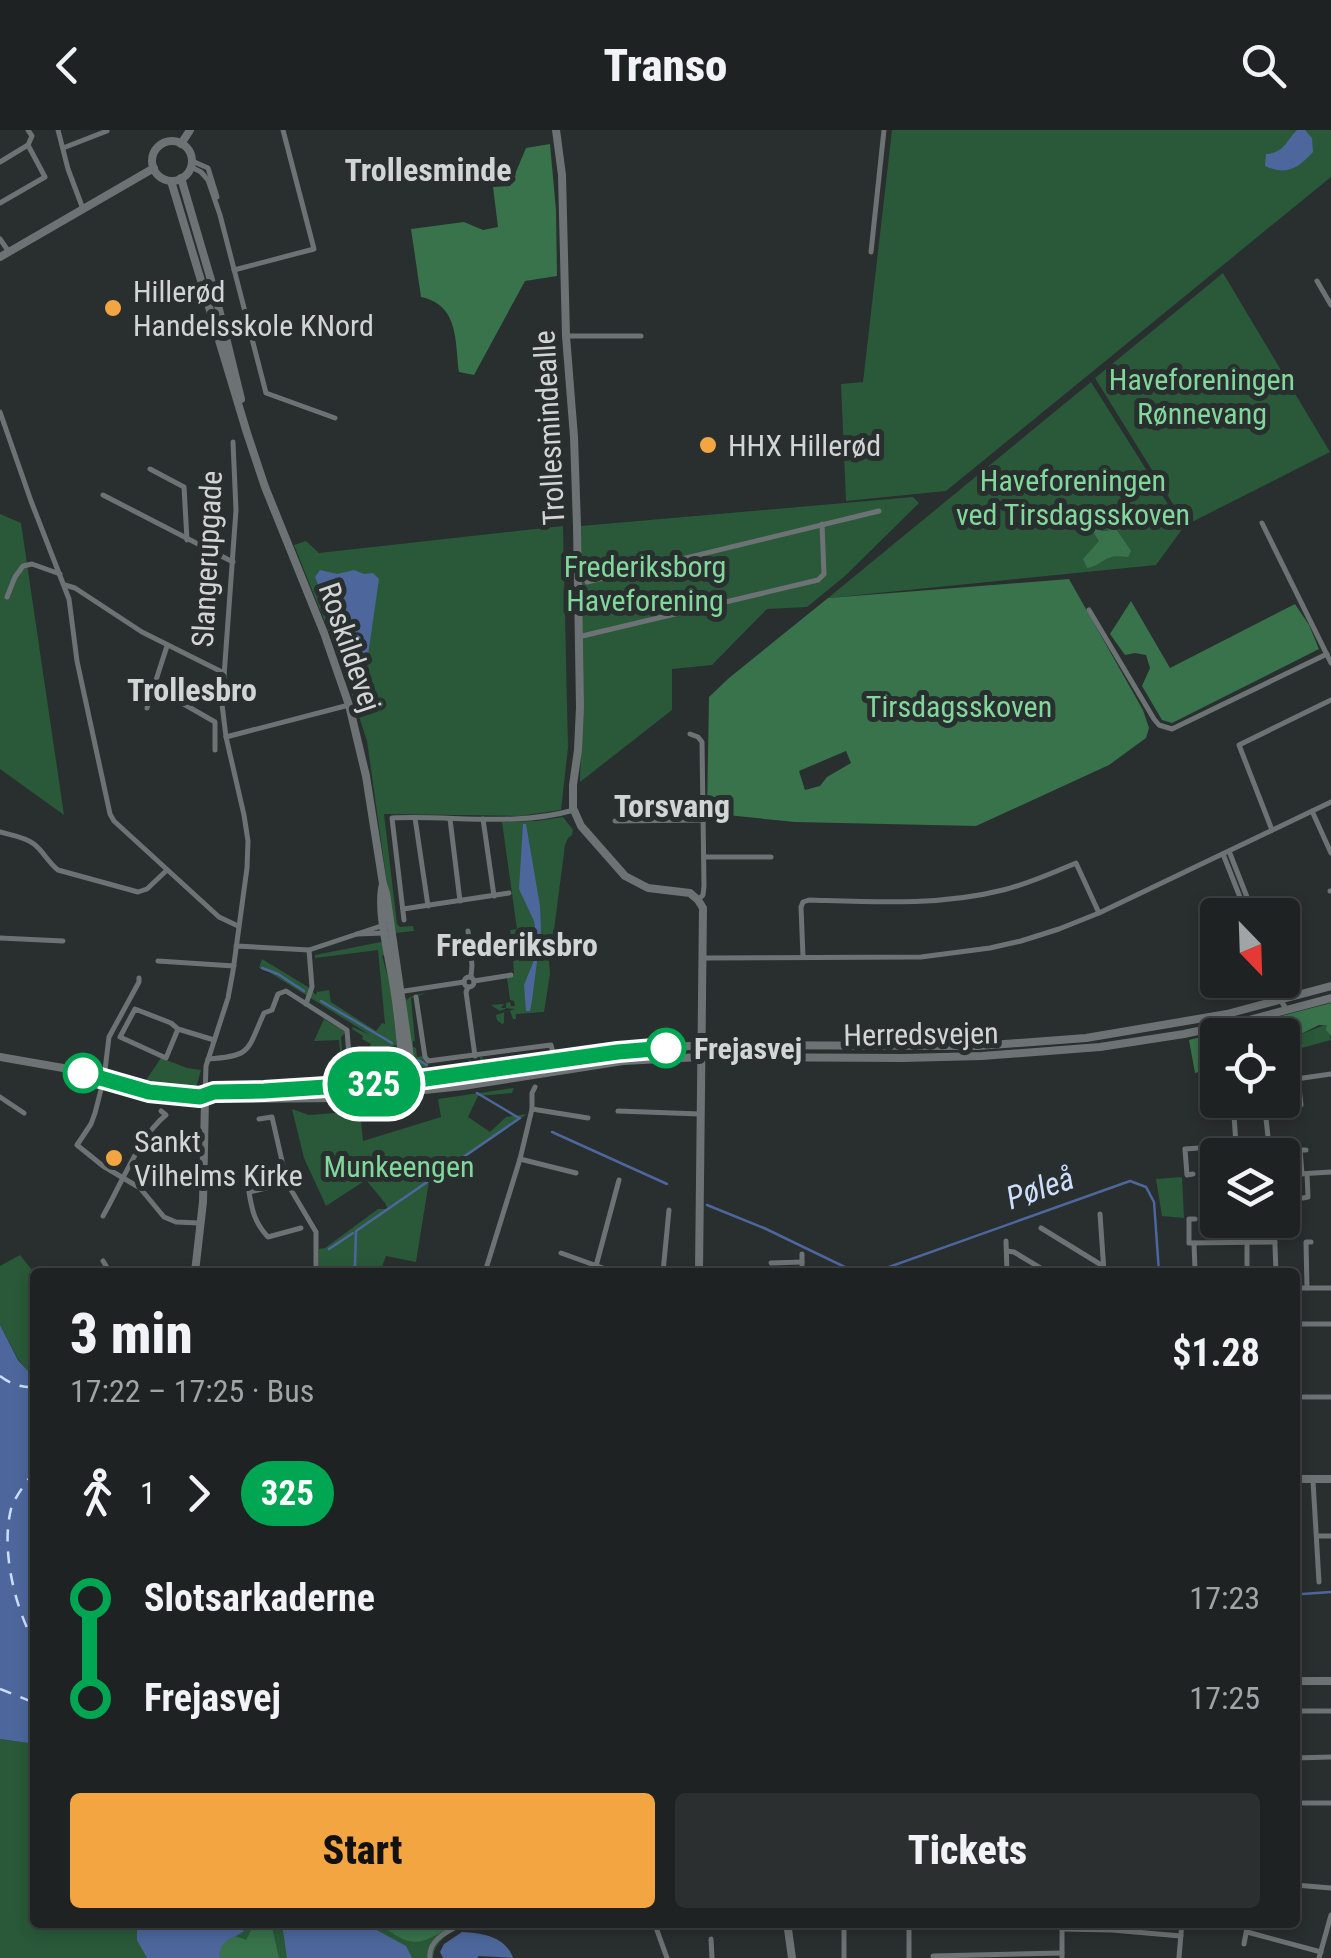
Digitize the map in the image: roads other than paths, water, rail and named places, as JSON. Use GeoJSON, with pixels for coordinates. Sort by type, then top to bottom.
{"type":"FeatureCollection","features":[{"type":"Feature","properties":{"kind":"street"},"geometry":{"type":"LineString","coordinates":[[0,162],[28,145],[32,136],[28,130]]}},
{"type":"Feature","properties":{"kind":"street"},"geometry":{"type":"LineString","coordinates":[[58,130],[83,208]]}},
{"type":"Feature","properties":{"kind":"street"},"geometry":{"type":"LineString","coordinates":[[182,144],[190,130]]}},
{"type":"Feature","properties":{"kind":"street"},"geometry":{"type":"LineString","coordinates":[[234,270],[314,249],[283,130]]}},
{"type":"Feature","properties":{"kind":"street","name":"Trollesmindealle"},"geometry":{"type":"LineString","coordinates":[[556,130],[564,200],[566,336],[574,436],[580,707],[572,792],[574,810]]}},
{"type":"Feature","properties":{"kind":"street"},"geometry":{"type":"LineString","coordinates":[[871,252],[884,130]]}},
{"type":"Feature","properties":{"kind":"street"},"geometry":{"type":"LineString","coordinates":[[63,148],[106,131]]}},
{"type":"Feature","properties":{"kind":"street"},"geometry":{"type":"LineString","coordinates":[[164,131],[168,142]]}},
{"type":"Feature","properties":{"kind":"street"},"geometry":{"type":"LineString","coordinates":[[168,142],[182,144],[189,151],[191,164],[182,178],[162,178],[154,168],[153,155],[168,142]]}},
{"type":"Feature","properties":{"kind":"street"},"geometry":{"type":"LineString","coordinates":[[0,204],[45,177],[28,145]]}},
{"type":"Feature","properties":{"kind":"street"},"geometry":{"type":"LineString","coordinates":[[191,164],[203,164],[210,173],[266,392],[335,418]]}},
{"type":"Feature","properties":{"kind":"street"},"geometry":{"type":"LineString","coordinates":[[0,238],[4,255],[154,168]]}},
{"type":"Feature","properties":{"kind":"street","name":"Roskildevej"},"geometry":{"type":"LineString","coordinates":[[182,178],[211,279],[247,433]]}},
{"type":"Feature","properties":{"kind":"street","name":"Roskildevej"},"geometry":{"type":"LineString","coordinates":[[171,180],[247,433],[349,706],[366,776],[410,1092]]}},
{"type":"Feature","properties":{"kind":"street"},"geometry":{"type":"LineString","coordinates":[[200,282],[211,279]]}},
{"type":"Feature","properties":{"kind":"street"},"geometry":{"type":"LineString","coordinates":[[1317,281],[1331,305]]}},
{"type":"Feature","properties":{"kind":"street"},"geometry":{"type":"LineString","coordinates":[[566,336],[641,336]]}},
{"type":"Feature","properties":{"kind":"street"},"geometry":{"type":"LineString","coordinates":[[0,412],[68,598],[77,661],[110,814],[219,917],[238,926]]}},
{"type":"Feature","properties":{"kind":"street","name":"Slangerupgade"},"geometry":{"type":"LineString","coordinates":[[195,1268],[202,1223],[208,1058],[228,998],[247,868],[248,841],[222,704],[234,562],[233,442]]}},
{"type":"Feature","properties":{"kind":"street"},"geometry":{"type":"LineString","coordinates":[[150,469],[184,487],[187,540]]}},
{"type":"Feature","properties":{"kind":"street"},"geometry":{"type":"LineString","coordinates":[[103,494],[234,562]]}},
{"type":"Feature","properties":{"kind":"street"},"geometry":{"type":"LineString","coordinates":[[587,582],[879,511]]}},
{"type":"Feature","properties":{"kind":"street"},"geometry":{"type":"LineString","coordinates":[[578,638],[818,580],[824,574],[822,524]]}},
{"type":"Feature","properties":{"kind":"street"},"geometry":{"type":"LineString","coordinates":[[1262,524],[1331,662]]}},
{"type":"Feature","properties":{"kind":"street"},"geometry":{"type":"LineString","coordinates":[[7,596],[20,569],[28,564],[60,574]]}},
{"type":"Feature","properties":{"kind":"street"},"geometry":{"type":"LineString","coordinates":[[64,585],[76,588],[167,646],[224,673]]}},
{"type":"Feature","properties":{"kind":"street"},"geometry":{"type":"LineString","coordinates":[[1089,610],[1154,719],[1172,729],[1327,654]]}},
{"type":"Feature","properties":{"kind":"street"},"geometry":{"type":"LineString","coordinates":[[147,708],[167,646]]}},
{"type":"Feature","properties":{"kind":"street"},"geometry":{"type":"LineString","coordinates":[[154,687],[214,722],[215,750]]}},
{"type":"Feature","properties":{"kind":"street"},"geometry":{"type":"LineString","coordinates":[[1272,830],[1238,746],[1331,700]]}},
{"type":"Feature","properties":{"kind":"street"},"geometry":{"type":"LineString","coordinates":[[226,737],[349,706]]}},
{"type":"Feature","properties":{"kind":"street"},"geometry":{"type":"LineString","coordinates":[[690,734],[702,742],[704,893],[698,900]]}},
{"type":"Feature","properties":{"kind":"street"},"geometry":{"type":"LineString","coordinates":[[702,958],[920,957],[1021,942],[1099,913],[1331,802]]}},
{"type":"Feature","properties":{"kind":"street"},"geometry":{"type":"LineString","coordinates":[[404,920],[390,820],[393,818],[546,817],[574,810],[581,826],[632,881],[648,888],[690,894],[698,900],[704,912],[700,1268]]}},
{"type":"Feature","properties":{"kind":"street"},"geometry":{"type":"LineString","coordinates":[[1312,811],[1331,853]]}},
{"type":"Feature","properties":{"kind":"street"},"geometry":{"type":"LineString","coordinates":[[414,818],[428,906]]}},
{"type":"Feature","properties":{"kind":"street"},"geometry":{"type":"LineString","coordinates":[[450,818],[460,901]]}},
{"type":"Feature","properties":{"kind":"street"},"geometry":{"type":"LineString","coordinates":[[483,818],[494,896]]}},
{"type":"Feature","properties":{"kind":"street"},"geometry":{"type":"LineString","coordinates":[[615,821],[703,820]]}},
{"type":"Feature","properties":{"kind":"street"},"geometry":{"type":"LineString","coordinates":[[0,832],[30,841],[58,870],[138,892],[147,890],[168,870]]}},
{"type":"Feature","properties":{"kind":"street"},"geometry":{"type":"LineString","coordinates":[[1226,852],[1244,898]]}},
{"type":"Feature","properties":{"kind":"street"},"geometry":{"type":"LineString","coordinates":[[704,857],[770,857]]}},
{"type":"Feature","properties":{"kind":"street"},"geometry":{"type":"LineString","coordinates":[[802,958],[802,907],[808,900],[907,902],[975,896],[1005,890],[1076,862],[1099,913]]}},
{"type":"Feature","properties":{"kind":"street"},"geometry":{"type":"LineString","coordinates":[[403,910],[509,894]]}},
{"type":"Feature","properties":{"kind":"street"},"geometry":{"type":"LineString","coordinates":[[236,946],[309,950],[386,928]]}},
{"type":"Feature","properties":{"kind":"street"},"geometry":{"type":"LineString","coordinates":[[468,931],[473,979]]}},
{"type":"Feature","properties":{"kind":"street"},"geometry":{"type":"LineString","coordinates":[[0,938],[63,941]]}},
{"type":"Feature","properties":{"kind":"street"},"geometry":{"type":"LineString","coordinates":[[306,1004],[312,988],[309,950]]}},
{"type":"Feature","properties":{"kind":"street"},"geometry":{"type":"LineString","coordinates":[[158,962],[234,966]]}},
{"type":"Feature","properties":{"kind":"street"},"geometry":{"type":"LineString","coordinates":[[475,1056],[466,978],[511,975]]}},
{"type":"Feature","properties":{"kind":"street"},"geometry":{"type":"LineString","coordinates":[[138,978],[109,1037],[104,1078],[91,1124],[76,1144],[140,1188],[164,1217],[176,1222],[202,1223]]}},
{"type":"Feature","properties":{"kind":"street"},"geometry":{"type":"LineString","coordinates":[[398,992],[466,984]]}},
{"type":"Feature","properties":{"kind":"street","name":"Herredsvejen"},"geometry":{"type":"LineString","coordinates":[[205,1097],[301,1099],[410,1092],[624,1061],[701,1057],[903,1058],[1100,1047],[1184,1034],[1331,986]]}},
{"type":"Feature","properties":{"kind":"street"},"geometry":{"type":"LineString","coordinates":[[208,1058],[236,1057],[250,1046],[264,1014],[272,1010],[282,992],[347,1030],[349,1056]]}},
{"type":"Feature","properties":{"kind":"street"},"geometry":{"type":"LineString","coordinates":[[416,997],[426,1060],[551,1045],[555,1060]]}},
{"type":"Feature","properties":{"kind":"street"},"geometry":{"type":"LineString","coordinates":[[1283,998],[1285,1003]]}},
{"type":"Feature","properties":{"kind":"street","name":"Herredsvejen"},"geometry":{"type":"LineString","coordinates":[[205,1097],[214,1092],[409,1081],[630,1050],[701,1045],[978,1046],[1035,1042],[1146,1029],[1331,998]]}},
{"type":"Feature","properties":{"kind":"street"},"geometry":{"type":"LineString","coordinates":[[178,1029],[166,1058],[120,1037],[135,1009],[214,1040]]}},
{"type":"Feature","properties":{"kind":"street"},"geometry":{"type":"LineString","coordinates":[[0,1056],[104,1078],[149,1092],[205,1097]]}},
{"type":"Feature","properties":{"kind":"street"},"geometry":{"type":"LineString","coordinates":[[1300,1079],[1331,1074]]}},
{"type":"Feature","properties":{"kind":"street"},"geometry":{"type":"LineString","coordinates":[[486,1268],[520,1159],[535,1087]]}},
{"type":"Feature","properties":{"kind":"street"},"geometry":{"type":"LineString","coordinates":[[0,1097],[24,1112]]}},
{"type":"Feature","properties":{"kind":"street"},"geometry":{"type":"LineString","coordinates":[[532,1109],[588,1118]]}},
{"type":"Feature","properties":{"kind":"street"},"geometry":{"type":"LineString","coordinates":[[103,1216],[154,1124],[166,1115],[160,1110]]}},
{"type":"Feature","properties":{"kind":"street"},"geometry":{"type":"LineString","coordinates":[[618,1111],[700,1114]]}},
{"type":"Feature","properties":{"kind":"street"},"geometry":{"type":"LineString","coordinates":[[259,1119],[272,1117],[287,1183],[316,1232],[316,1268]]}},
{"type":"Feature","properties":{"kind":"street"},"geometry":{"type":"LineString","coordinates":[[1193,1174],[1187,1175],[1186,1148],[1200,1147]]}},
{"type":"Feature","properties":{"kind":"street"},"geometry":{"type":"LineString","coordinates":[[1304,1198],[1308,1198],[1300,1150],[1306,1150]]}},
{"type":"Feature","properties":{"kind":"street"},"geometry":{"type":"LineString","coordinates":[[520,1159],[576,1173]]}},
{"type":"Feature","properties":{"kind":"street"},"geometry":{"type":"LineString","coordinates":[[1300,1174],[1331,1172]]}},
{"type":"Feature","properties":{"kind":"street"},"geometry":{"type":"LineString","coordinates":[[596,1266],[619,1180]]}},
{"type":"Feature","properties":{"kind":"street"},"geometry":{"type":"LineString","coordinates":[[287,1183],[249,1192],[252,1214],[268,1237],[301,1228]]}},
{"type":"Feature","properties":{"kind":"street"},"geometry":{"type":"LineString","coordinates":[[663,1268],[669,1210]]}},
{"type":"Feature","properties":{"kind":"street"},"geometry":{"type":"LineString","coordinates":[[1100,1214],[1104,1268]]}},
{"type":"Feature","properties":{"kind":"street"},"geometry":{"type":"LineString","coordinates":[[1195,1218],[1189,1218],[1189,1243],[1275,1242]]}},
{"type":"Feature","properties":{"kind":"street"},"geometry":{"type":"LineString","coordinates":[[1042,1228],[1102,1268]]}},
{"type":"Feature","properties":{"kind":"street"},"geometry":{"type":"LineString","coordinates":[[1243,1238],[1247,1268]]}},
{"type":"Feature","properties":{"kind":"street"},"geometry":{"type":"LineString","coordinates":[[1275,1238],[1276,1268]]}},
{"type":"Feature","properties":{"kind":"street"},"geometry":{"type":"LineString","coordinates":[[1006,1240],[1007,1268]]}},
{"type":"Feature","properties":{"kind":"street"},"geometry":{"type":"LineString","coordinates":[[1306,1288],[1306,1242],[1310,1242]]}},
{"type":"Feature","properties":{"kind":"street"},"geometry":{"type":"LineString","coordinates":[[1194,1243],[1195,1268]]}},
{"type":"Feature","properties":{"kind":"street"},"geometry":{"type":"LineString","coordinates":[[1007,1251],[1040,1268]]}},
{"type":"Feature","properties":{"kind":"street"},"geometry":{"type":"LineString","coordinates":[[560,1254],[602,1268]]}},
{"type":"Feature","properties":{"kind":"street"},"geometry":{"type":"LineString","coordinates":[[802,1254],[802,1268]]}},
{"type":"Feature","properties":{"kind":"street"},"geometry":{"type":"LineString","coordinates":[[103,1261],[107,1268]]}},
{"type":"Feature","properties":{"kind":"street"},"geometry":{"type":"LineString","coordinates":[[772,1263],[802,1262]]}},
{"type":"Feature","properties":{"kind":"street"},"geometry":{"type":"LineString","coordinates":[[1300,1288],[1331,1288]]}},
{"type":"Feature","properties":{"kind":"street"},"geometry":{"type":"LineString","coordinates":[[1300,1324],[1331,1324]]}},
{"type":"Feature","properties":{"kind":"street"},"geometry":{"type":"LineString","coordinates":[[1300,1397],[1331,1397]]}},
{"type":"Feature","properties":{"kind":"street"},"geometry":{"type":"LineString","coordinates":[[1300,1479],[1331,1479]]}},
{"type":"Feature","properties":{"kind":"street"},"geometry":{"type":"LineString","coordinates":[[1313,1479],[1319,1582]]}},
{"type":"Feature","properties":{"kind":"street"},"geometry":{"type":"LineString","coordinates":[[1317,1536],[1331,1536]]}},
{"type":"Feature","properties":{"kind":"street"},"geometry":{"type":"LineString","coordinates":[[1300,1681],[1331,1680]]}},
{"type":"Feature","properties":{"kind":"street"},"geometry":{"type":"LineString","coordinates":[[1300,1712],[1331,1711]]}},
{"type":"Feature","properties":{"kind":"street"},"geometry":{"type":"LineString","coordinates":[[1300,1758],[1331,1757]]}},
{"type":"Feature","properties":{"kind":"street"},"geometry":{"type":"LineString","coordinates":[[1300,1803],[1331,1803]]}},
{"type":"Feature","properties":{"kind":"street"},"geometry":{"type":"LineString","coordinates":[[1300,1885],[1331,1888]]}},
{"type":"Feature","properties":{"kind":"street"},"geometry":{"type":"LineString","coordinates":[[1246,1932],[1320,1955],[1331,1917]]}},
{"type":"Feature","properties":{"kind":"street"},"geometry":{"type":"LineString","coordinates":[[430,1958],[430,1946],[455,1928]]}},
{"type":"Feature","properties":{"kind":"street"},"geometry":{"type":"LineString","coordinates":[[656,1928],[667,1958]]}},
{"type":"Feature","properties":{"kind":"street"},"geometry":{"type":"LineString","coordinates":[[787,1928],[792,1958]]}},
{"type":"Feature","properties":{"kind":"street"},"geometry":{"type":"LineString","coordinates":[[844,1928],[844,1958]]}},
{"type":"Feature","properties":{"kind":"street"},"geometry":{"type":"LineString","coordinates":[[909,1928],[909,1958]]}},
{"type":"Feature","properties":{"kind":"street"},"geometry":{"type":"LineString","coordinates":[[933,1956],[1062,1956],[1062,1928]]}},
{"type":"Feature","properties":{"kind":"street"},"geometry":{"type":"LineString","coordinates":[[1086,1928],[1180,1936]]}},
{"type":"Feature","properties":{"kind":"street"},"geometry":{"type":"LineString","coordinates":[[1179,1957],[1181,1928]]}},
{"type":"Feature","properties":{"kind":"street"},"geometry":{"type":"LineString","coordinates":[[1244,1944],[1247,1928]]}},
{"type":"Feature","properties":{"kind":"street"},"geometry":{"type":"LineString","coordinates":[[711,1939],[712,1958]]}},
{"type":"Feature","properties":{"kind":"water"},"geometry":{"type":"Polygon","coordinates":[[[1297,130],[1305,130],[1312,138],[1313,152],[1292,169],[1265,166],[1266,154],[1281,149],[1297,130]]]}},
{"type":"Feature","properties":{"kind":"water"},"geometry":{"type":"Polygon","coordinates":[[[320,570],[337,574],[354,570],[373,573],[379,579],[367,662],[358,665],[346,653],[315,577],[320,570]]]}},
{"type":"Feature","properties":{"kind":"water"},"geometry":{"type":"Polygon","coordinates":[[[523,824],[540,906],[541,931],[530,1011],[526,1011],[524,985],[537,942],[534,921],[519,889],[523,824]]]}},
{"type":"Feature","properties":{"kind":"water"},"geometry":{"type":"Polygon","coordinates":[[[0,1325],[18,1360],[30,1370],[30,1743],[0,1739],[0,1325]]]}},
{"type":"Feature","properties":{"kind":"water"},"geometry":{"type":"Polygon","coordinates":[[[137,1928],[244,1928],[223,1945],[220,1958],[147,1958],[137,1940],[137,1928]]]}},
{"type":"Feature","properties":{"kind":"water"},"geometry":{"type":"Polygon","coordinates":[[[283,1928],[373,1928],[406,1946],[412,1958],[287,1958],[283,1928]]]}},
{"type":"Feature","properties":{"kind":"water"},"geometry":{"type":"Polygon","coordinates":[[[462,1932],[499,1941],[513,1958],[443,1958],[440,1952],[444,1944],[462,1932]]]}},
{"type":"Feature","properties":{"kind":"waterway","name":"Pøleå"},"geometry":{"type":"LineString","coordinates":[[262,968],[304,991]]}},
{"type":"Feature","properties":{"kind":"waterway","name":"Pøleå"},"geometry":{"type":"LineString","coordinates":[[321,1001],[392,1043]]}},
{"type":"Feature","properties":{"kind":"waterway","name":"Pøleå"},"geometry":{"type":"LineString","coordinates":[[418,1060],[427,1065]]}},
{"type":"Feature","properties":{"kind":"waterway","name":"Pøleå"},"geometry":{"type":"LineString","coordinates":[[477,1093],[519,1118]]}},
{"type":"Feature","properties":{"kind":"waterway"},"geometry":{"type":"LineString","coordinates":[[353,1268],[356,1231],[520,1118]]}},
{"type":"Feature","properties":{"kind":"waterway","name":"Pøleå"},"geometry":{"type":"LineString","coordinates":[[552,1132],[667,1184]]}},
{"type":"Feature","properties":{"kind":"waterway","name":"Pøleå"},"geometry":{"type":"LineString","coordinates":[[886,1268],[1130,1181],[1146,1187],[1154,1202],[1159,1268]]}},
{"type":"Feature","properties":{"kind":"waterway","name":"Pøleå"},"geometry":{"type":"LineString","coordinates":[[707,1205],[847,1268]]}},
{"type":"Feature","properties":{"kind":"waterway"},"geometry":{"type":"LineString","coordinates":[[329,1249],[353,1233]]}},
{"type":"Feature","properties":{"kind":"waterway","name":"Pøleå"},"geometry":{"type":"LineString","coordinates":[[1300,1593],[1331,1592]]}},
{"type":"Feature","properties":{"kind":"place","name":"Hillerød Handelsskole KNord"},"geometry":{"type":"Point","coordinates":[113,308]}},
{"type":"Feature","properties":{"kind":"place","name":"HHX Hillerød"},"geometry":{"type":"Point","coordinates":[708,445]}},
{"type":"Feature","properties":{"kind":"place","name":"Frejasvej"},"geometry":{"type":"Point","coordinates":[666,1048]}},
{"type":"Feature","properties":{"kind":"place","name":"Sankt Vilhelms Kirke"},"geometry":{"type":"Point","coordinates":[114,1158]}},
{"type":"Feature","properties":{"kind":"district","name":"Trollesminde"},"geometry":{"type":"Point","coordinates":[428,170]}},
{"type":"Feature","properties":{"kind":"district","name":"Trollesbro"},"geometry":{"type":"Point","coordinates":[192,690]}},
{"type":"Feature","properties":{"kind":"district","name":"Torsvang"},"geometry":{"type":"Point","coordinates":[672,806]}},
{"type":"Feature","properties":{"kind":"district","name":"Frederiksbro"},"geometry":{"type":"Point","coordinates":[517,945]}},
{"type":"Feature","properties":{"kind":"park label","name":"Haveforeningen Rønnevang"},"geometry":{"type":"Point","coordinates":[1202,396]}},
{"type":"Feature","properties":{"kind":"park label","name":"Haveforeningen ved Tirsdagsskoven"},"geometry":{"type":"Point","coordinates":[1073,497]}},
{"type":"Feature","properties":{"kind":"park label","name":"Frederiksborg Haveforening"},"geometry":{"type":"Point","coordinates":[645,583]}},
{"type":"Feature","properties":{"kind":"park label","name":"Tirsdagsskoven"},"geometry":{"type":"Point","coordinates":[959,706]}},
{"type":"Feature","properties":{"kind":"park label","name":"Munkeengen"},"geometry":{"type":"Point","coordinates":[399,1166]}}]}
